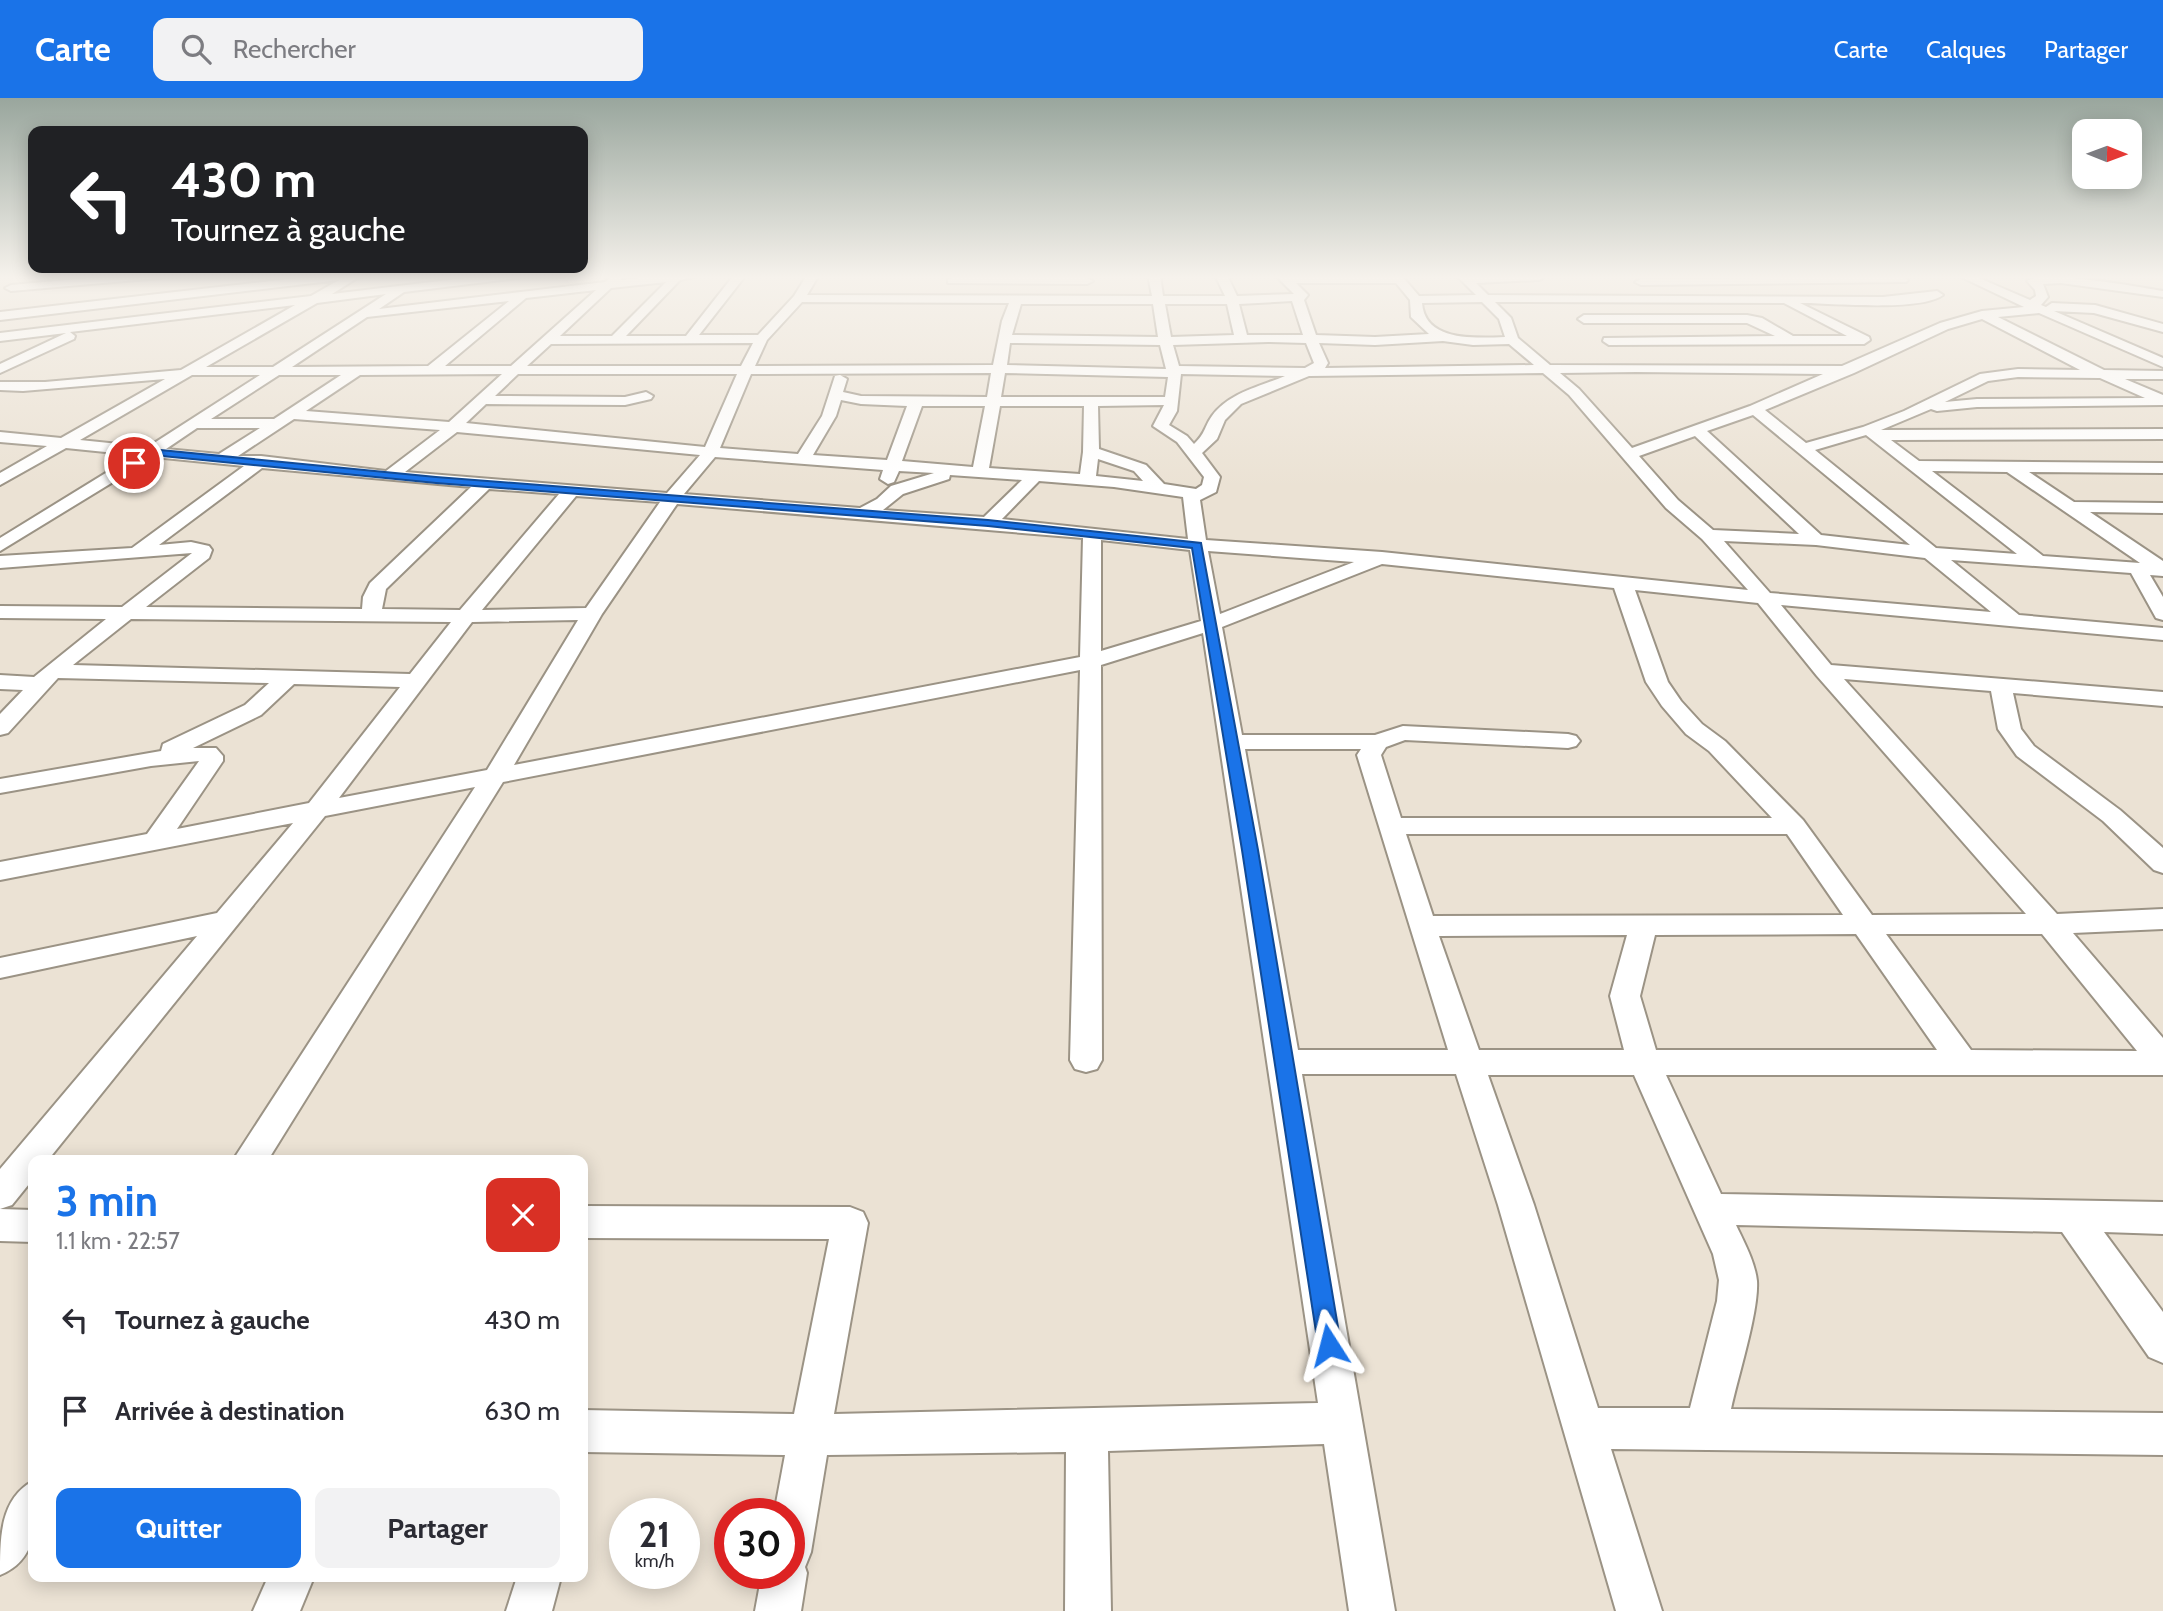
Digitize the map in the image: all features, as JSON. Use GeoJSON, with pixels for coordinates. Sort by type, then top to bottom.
{"type":"FeatureCollection","features":[{"type":"Feature","properties":{"kind":"street"},"geometry":{"type":"LineString","coordinates":[[0,369],[49,346]]}},
{"type":"Feature","properties":{"kind":"street"},"geometry":{"type":"LineString","coordinates":[[1,479],[235,346]]}},
{"type":"Feature","properties":{"kind":"street"},"geometry":{"type":"LineString","coordinates":[[0,546],[315,346]]}},
{"type":"Feature","properties":{"kind":"street"},"geometry":{"type":"LineString","coordinates":[[431,371],[462,346]]}},
{"type":"Feature","properties":{"kind":"street"},"geometry":{"type":"LineString","coordinates":[[389,476],[427,450],[541,346]]}},
{"type":"Feature","properties":{"kind":"street"},"geometry":{"type":"LineString","coordinates":[[253,1155],[496,774],[592,614],[672,498],[711,452],[758,346]]}},
{"type":"Feature","properties":{"kind":"street"},"geometry":{"type":"LineString","coordinates":[[980,472],[1004,346]]}},
{"type":"Feature","properties":{"kind":"street"},"geometry":{"type":"LineString","coordinates":[[1167,346],[1174,382],[1161,428],[1182,439],[1212,477],[1210,488],[1191,499],[1197,545],[1232,742],[1372,1611]]}},
{"type":"Feature","properties":{"kind":"street"},"geometry":{"type":"LineString","coordinates":[[1193,453],[1212,436],[1219,418],[1236,401],[1319,367],[1321,363],[1314,346]]}},
{"type":"Feature","properties":{"kind":"street"},"geometry":{"type":"LineString","coordinates":[[1519,346],[1574,393],[1672,504],[1708,535],[1765,598],[1825,671],[2050,924],[2163,1062]]}},
{"type":"Feature","properties":{"kind":"street"},"geometry":{"type":"LineString","coordinates":[[1614,346],[1636,368]]}},
{"type":"Feature","properties":{"kind":"street"},"geometry":{"type":"LineString","coordinates":[[1628,455],[1755,409],[1900,346]]}},
{"type":"Feature","properties":{"kind":"street"},"geometry":{"type":"LineString","coordinates":[[2046,346],[2076,363],[2163,401]]}},
{"type":"Feature","properties":{"kind":"street"},"geometry":{"type":"LineString","coordinates":[[2123,346],[2163,363]]}},
{"type":"Feature","properties":{"kind":"street"},"geometry":{"type":"LineString","coordinates":[[835,395],[866,401],[1091,402],[1174,382],[1304,372],[1636,368],[1849,370]]}},
{"type":"Feature","properties":{"kind":"street"},"geometry":{"type":"LineString","coordinates":[[0,386],[45,387],[188,372],[275,371],[1079,369],[1174,382]]}},
{"type":"Feature","properties":{"kind":"street"},"geometry":{"type":"LineString","coordinates":[[223,458],[356,371]]}},
{"type":"Feature","properties":{"kind":"street"},"geometry":{"type":"LineString","coordinates":[[633,413],[662,371]]}},
{"type":"Feature","properties":{"kind":"street"},"geometry":{"type":"LineString","coordinates":[[804,457],[831,410],[844,371]]}},
{"type":"Feature","properties":{"kind":"street"},"geometry":{"type":"LineString","coordinates":[[1805,449],[1872,432],[1985,377],[2018,373],[2163,375]]}},
{"type":"Feature","properties":{"kind":"street"},"geometry":{"type":"LineString","coordinates":[[480,400],[625,401],[646,396]]}},
{"type":"Feature","properties":{"kind":"street"},"geometry":{"type":"LineString","coordinates":[[1909,414],[1942,405],[1969,403],[2163,401]]}},
{"type":"Feature","properties":{"kind":"street"},"geometry":{"type":"LineString","coordinates":[[888,497],[885,490],[895,466],[902,422],[916,402]]}},
{"type":"Feature","properties":{"kind":"street"},"geometry":{"type":"LineString","coordinates":[[1087,480],[1091,452],[1091,402]]}},
{"type":"Feature","properties":{"kind":"street"},"geometry":{"type":"LineString","coordinates":[[1755,409],[2015,622]]}},
{"type":"Feature","properties":{"kind":"street"},"geometry":{"type":"LineString","coordinates":[[831,410],[873,416]]}},
{"type":"Feature","properties":{"kind":"street"},"geometry":{"type":"LineString","coordinates":[[290,414],[617,436],[711,452],[1087,480],[1199,494]]}},
{"type":"Feature","properties":{"kind":"street"},"geometry":{"type":"LineString","coordinates":[[194,424],[277,423]]}},
{"type":"Feature","properties":{"kind":"street"},"geometry":{"type":"LineString","coordinates":[[1697,430],[1816,540]]}},
{"type":"Feature","properties":{"kind":"street"},"geometry":{"type":"LineString","coordinates":[[1872,432],[2163,434]]}},
{"type":"Feature","properties":{"kind":"street"},"geometry":{"type":"LineString","coordinates":[[1872,432],[2037,561]]}},
{"type":"Feature","properties":{"kind":"street"},"geometry":{"type":"LineString","coordinates":[[0,437],[261,461],[389,476],[988,523],[1197,545],[1382,558],[1765,598],[2163,634]]}},
{"type":"Feature","properties":{"kind":"street"},"geometry":{"type":"LineString","coordinates":[[1091,452],[1140,468],[1158,487]]}},
{"type":"Feature","properties":{"kind":"street"},"geometry":{"type":"LineString","coordinates":[[137,552],[261,461]]}},
{"type":"Feature","properties":{"kind":"street"},"geometry":{"type":"LineString","coordinates":[[1915,466],[2163,468]]}},
{"type":"Feature","properties":{"kind":"street"},"geometry":{"type":"LineString","coordinates":[[1708,535],[1816,540],[1931,553],[2163,570],[2011,467]]}},
{"type":"Feature","properties":{"kind":"street"},"geometry":{"type":"LineString","coordinates":[[863,513],[883,503],[906,486],[962,472]]}},
{"type":"Feature","properties":{"kind":"street"},"geometry":{"type":"LineString","coordinates":[[988,523],[1034,477]]}},
{"type":"Feature","properties":{"kind":"street"},"geometry":{"type":"LineString","coordinates":[[337,614],[374,592],[484,484]]}},
{"type":"Feature","properties":{"kind":"street"},"geometry":{"type":"LineString","coordinates":[[32,1155],[318,809],[466,616],[572,490]]}},
{"type":"Feature","properties":{"kind":"street"},"geometry":{"type":"LineString","coordinates":[[2072,507],[2163,508]]}},
{"type":"Feature","properties":{"kind":"street"},"geometry":{"type":"LineString","coordinates":[[1086,1060],[1092,534]]}},
{"type":"Feature","properties":{"kind":"street"},"geometry":{"type":"LineString","coordinates":[[0,562],[191,547],[203,550],[202,554],[45,677],[0,728]]}},
{"type":"Feature","properties":{"kind":"street"},"geometry":{"type":"LineString","coordinates":[[0,872],[1091,661],[1212,624],[1382,558]]}},
{"type":"Feature","properties":{"kind":"street"},"geometry":{"type":"LineString","coordinates":[[2137,568],[2163,614]]}},
{"type":"Feature","properties":{"kind":"street"},"geometry":{"type":"LineString","coordinates":[[1622,582],[1657,682],[1673,706],[1694,729],[1717,746],[1794,826],[1963,1063]]}},
{"type":"Feature","properties":{"kind":"street"},"geometry":{"type":"LineString","coordinates":[[372,614],[374,592]]}},
{"type":"Feature","properties":{"kind":"street"},"geometry":{"type":"LineString","coordinates":[[0,612],[466,616],[592,614]]}},
{"type":"Feature","properties":{"kind":"street"},"geometry":{"type":"LineString","coordinates":[[1825,671],[2163,699]]}},
{"type":"Feature","properties":{"kind":"street"},"geometry":{"type":"LineString","coordinates":[[0,682],[45,677],[417,681]]}},
{"type":"Feature","properties":{"kind":"street"},"geometry":{"type":"LineString","coordinates":[[151,759],[253,710],[288,678]]}},
{"type":"Feature","properties":{"kind":"street"},"geometry":{"type":"LineString","coordinates":[[2000,684],[2005,704],[2004,716],[2014,738],[2038,761],[2113,816],[2163,864]]}},
{"type":"Feature","properties":{"kind":"street"},"geometry":{"type":"LineString","coordinates":[[1232,742],[1377,741],[1402,733],[1568,741]]}},
{"type":"Feature","properties":{"kind":"street"},"geometry":{"type":"LineString","coordinates":[[1377,741],[1370,755],[1391,826],[1516,1205],[1639,1611]]}},
{"type":"Feature","properties":{"kind":"street"},"geometry":{"type":"LineString","coordinates":[[0,786],[151,759],[202,752],[211,756],[211,761],[156,840]]}},
{"type":"Feature","properties":{"kind":"street"},"geometry":{"type":"LineString","coordinates":[[1391,826],[1794,826]]}},
{"type":"Feature","properties":{"kind":"street"},"geometry":{"type":"LineString","coordinates":[[1422,926],[2050,924],[2163,919]]}},
{"type":"Feature","properties":{"kind":"street"},"geometry":{"type":"LineString","coordinates":[[0,968],[224,921]]}},
{"type":"Feature","properties":{"kind":"street"},"geometry":{"type":"LineString","coordinates":[[1644,924],[1625,996],[1631,1025],[1644,1062],[1731,1254],[1738,1280],[1736,1301],[1706,1429]]}},
{"type":"Feature","properties":{"kind":"street"},"geometry":{"type":"LineString","coordinates":[[1284,1062],[2163,1062]]}},
{"type":"Feature","properties":{"kind":"street"},"geometry":{"type":"LineString","coordinates":[[0,1194],[28,1160]]}},
{"type":"Feature","properties":{"kind":"street"},"geometry":{"type":"LineString","coordinates":[[1712,1209],[2163,1218]]}},
{"type":"Feature","properties":{"kind":"street"},"geometry":{"type":"LineString","coordinates":[[2072,1217],[2163,1344]]}},
{"type":"Feature","properties":{"kind":"street"},"geometry":{"type":"LineString","coordinates":[[588,1222],[850,1223],[799,1498]]}},
{"type":"Feature","properties":{"kind":"street"},"geometry":{"type":"LineString","coordinates":[[0,1225],[28,1226]]}},
{"type":"Feature","properties":{"kind":"street"},"geometry":{"type":"LineString","coordinates":[[588,1432],[810,1435],[1087,1432],[1342,1423]]}},
{"type":"Feature","properties":{"kind":"street"},"geometry":{"type":"LineString","coordinates":[[1585,1428],[2163,1434]]}},
{"type":"Feature","properties":{"kind":"street"},"geometry":{"type":"LineString","coordinates":[[1087,1432],[1087,1611]]}},
{"type":"Feature","properties":{"kind":"street"},"geometry":{"type":"LineString","coordinates":[[0,1553],[28,1511]]}},
{"type":"Feature","properties":{"kind":"street"},"geometry":{"type":"LineString","coordinates":[[276,1611],[290,1582]]}},
{"type":"Feature","properties":{"kind":"street"},"geometry":{"type":"LineString","coordinates":[[528,1611],[537,1582]]}},
{"type":"Feature","properties":{"kind":"street"},"geometry":{"type":"LineString","coordinates":[[779,1611],[782,1589]]}},
{"type":"Feature","properties":{"kind":"route"},"geometry":{"type":"LineString","coordinates":[[134,463],[150,452],[436,480],[988,523],[1197,545],[1250,850],[1329,1345]]}}]}
